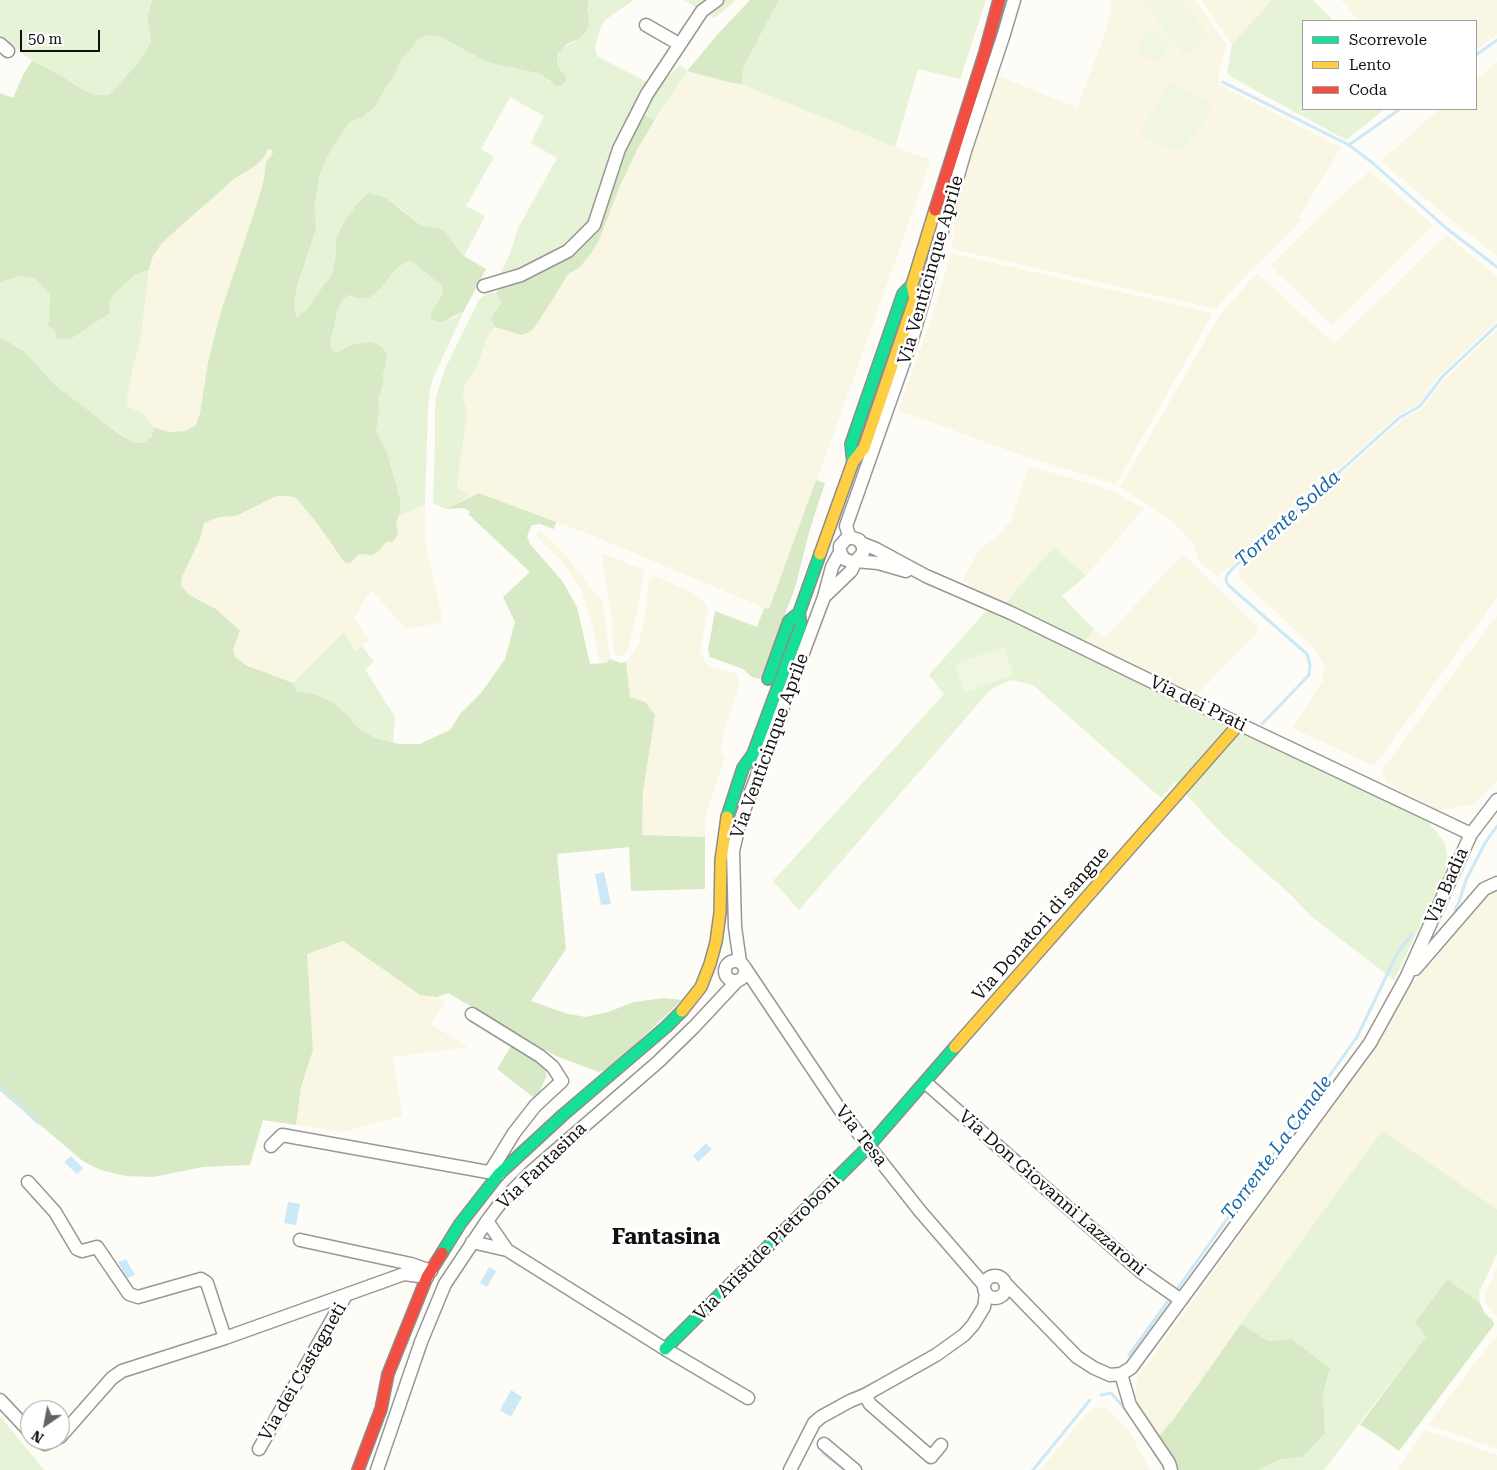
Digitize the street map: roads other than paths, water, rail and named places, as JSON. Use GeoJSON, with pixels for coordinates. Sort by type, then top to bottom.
{"type":"FeatureCollection","features":[{"type":"Feature","properties":{"kind":"street"},"geometry":{"type":"LineString","coordinates":[[484,286],[521,275],[568,251],[594,225],[618,149],[647,94],[702,11],[717,0]]}},
{"type":"Feature","properties":{"kind":"street","name":"Via Venticinque Aprile"},"geometry":{"type":"LineString","coordinates":[[494,1173],[666,1027],[701,987],[716,942],[720,913],[721,860],[724,832],[731,802],[743,768],[753,754],[801,625],[799,614],[853,462],[864,448],[915,298],[912,285],[999,0]]}},
{"type":"Feature","properties":{"kind":"street","name":"Via Venticinque Aprile"},"geometry":{"type":"LineString","coordinates":[[853,540],[846,526],[913,336],[958,175],[1014,0]]}},
{"type":"Feature","properties":{"kind":"street"},"geometry":{"type":"LineString","coordinates":[[646,25],[679,44]]}},
{"type":"Feature","properties":{"kind":"street","name":"Via dei Prati"},"geometry":{"type":"LineString","coordinates":[[830,529],[876,548],[926,576],[1011,613],[1470,834]]}},
{"type":"Feature","properties":{"kind":"street"},"geometry":{"type":"LineString","coordinates":[[840,551],[841,543],[853,540],[863,553],[856,561]]}},
{"type":"Feature","properties":{"kind":"street","name":"Via dei Prati"},"geometry":{"type":"LineString","coordinates":[[824,547],[840,551],[841,556],[848,561],[878,564],[926,576]]}},
{"type":"Feature","properties":{"kind":"street","name":"Via Venticinque Aprile"},"geometry":{"type":"LineString","coordinates":[[741,973],[735,927],[733,851],[740,821],[824,597],[832,567],[840,551]]}},
{"type":"Feature","properties":{"kind":"street","name":"Via Venticinque Aprile"},"geometry":{"type":"LineString","coordinates":[[824,597],[851,571],[856,561]]}},
{"type":"Feature","properties":{"kind":"street","name":"Via Venticinque Aprile"},"geometry":{"type":"LineString","coordinates":[[743,768],[743,750],[789,621],[799,614]]}},
{"type":"Feature","properties":{"kind":"street","name":"Via Donatori di sangue"},"geometry":{"type":"LineString","coordinates":[[869,1146],[1239,724]]}},
{"type":"Feature","properties":{"kind":"street","name":"Via Badia"},"geometry":{"type":"LineString","coordinates":[[1406,978],[1470,834],[1497,800]]}},
{"type":"Feature","properties":{"kind":"street"},"geometry":{"type":"LineString","coordinates":[[1172,1470],[1130,1405],[1121,1374],[1131,1368],[1370,1043],[1406,978],[1484,890],[1497,883]]}},
{"type":"Feature","properties":{"kind":"street","name":"Via Venticinque Aprile"},"geometry":{"type":"LineString","coordinates":[[726,969],[735,927]]}},
{"type":"Feature","properties":{"kind":"street"},"geometry":{"type":"LineString","coordinates":[[733,961],[741,973],[729,979],[726,969],[733,961]]}},
{"type":"Feature","properties":{"kind":"street","name":"Via Fantasina"},"geometry":{"type":"LineString","coordinates":[[712,1008],[726,969]]}},
{"type":"Feature","properties":{"kind":"street","name":"Via Fantasina"},"geometry":{"type":"LineString","coordinates":[[377,1470],[421,1342],[446,1284],[487,1221],[502,1201],[531,1172],[658,1062],[712,1008],[741,973]]}},
{"type":"Feature","properties":{"kind":"street","name":"Via Tesa"},"geometry":{"type":"LineString","coordinates":[[741,973],[764,998],[841,1111],[930,1223],[969,1266],[994,1288],[1018,1298],[1077,1356],[1094,1368],[1110,1375],[1121,1374]]}},
{"type":"Feature","properties":{"kind":"street"},"geometry":{"type":"LineString","coordinates":[[472,1014],[540,1056],[553,1067],[562,1081],[536,1106],[514,1133],[494,1173]]}},
{"type":"Feature","properties":{"kind":"street","name":"Via Don Giovanni Lazzaroni"},"geometry":{"type":"LineString","coordinates":[[926,1083],[1141,1272],[1180,1299]]}},
{"type":"Feature","properties":{"kind":"street","name":"Via Fantasina"},"geometry":{"type":"LineString","coordinates":[[271,1146],[282,1135],[494,1173],[429,1274],[388,1374],[370,1403]]}},
{"type":"Feature","properties":{"kind":"street","name":"Via Aristide Pietroboni"},"geometry":{"type":"LineString","coordinates":[[666,1349],[869,1146]]}},
{"type":"Feature","properties":{"kind":"street"},"geometry":{"type":"LineString","coordinates":[[28,1182],[55,1212],[77,1249],[97,1247],[129,1294],[138,1297],[201,1279],[207,1283],[224,1338]]}},
{"type":"Feature","properties":{"kind":"street"},"geometry":{"type":"LineString","coordinates":[[487,1221],[507,1250]]}},
{"type":"Feature","properties":{"kind":"street"},"geometry":{"type":"LineString","coordinates":[[300,1240],[411,1264],[429,1274]]}},
{"type":"Feature","properties":{"kind":"street"},"geometry":{"type":"LineString","coordinates":[[472,1242],[507,1250],[748,1398]]}},
{"type":"Feature","properties":{"kind":"street","name":"Via dei Castagneti"},"geometry":{"type":"LineString","coordinates":[[70,1426],[112,1378],[122,1371],[224,1338],[404,1274],[429,1274]]}},
{"type":"Feature","properties":{"kind":"street"},"geometry":{"type":"LineString","coordinates":[[790,1470],[814,1423],[828,1413],[865,1395],[936,1355],[964,1335],[973,1325],[994,1288]]}},
{"type":"Feature","properties":{"kind":"street","name":"Via dei Castagneti"},"geometry":{"type":"LineString","coordinates":[[259,1449],[346,1295]]}},
{"type":"Feature","properties":{"kind":"street","name":"Via Fantasina"},"geometry":{"type":"LineString","coordinates":[[358,1470],[381,1409],[388,1374]]}},
{"type":"Feature","properties":{"kind":"street"},"geometry":{"type":"LineString","coordinates":[[865,1395],[870,1404],[931,1457],[941,1445]]}},
{"type":"Feature","properties":{"kind":"street"},"geometry":{"type":"LineString","coordinates":[[0,1400],[20,1421]]}},
{"type":"Feature","properties":{"kind":"street"},"geometry":{"type":"LineString","coordinates":[[824,1444],[855,1470]]}},
{"type":"Feature","properties":{"kind":"water"},"geometry":{"type":"Polygon","coordinates":[[[604,872],[611,904],[601,905],[595,874],[604,872]]]}},
{"type":"Feature","properties":{"kind":"water"},"geometry":{"type":"Polygon","coordinates":[[[706,1143],[712,1149],[698,1162],[693,1156],[706,1143]]]}},
{"type":"Feature","properties":{"kind":"water"},"geometry":{"type":"Polygon","coordinates":[[[71,1156],[83,1168],[77,1174],[64,1162],[71,1156]]]}},
{"type":"Feature","properties":{"kind":"water"},"geometry":{"type":"Polygon","coordinates":[[[288,1202],[300,1204],[296,1225],[284,1223],[288,1202]]]}},
{"type":"Feature","properties":{"kind":"water"},"geometry":{"type":"Polygon","coordinates":[[[126,1259],[135,1275],[127,1278],[118,1262],[126,1259]]]}},
{"type":"Feature","properties":{"kind":"water"},"geometry":{"type":"Polygon","coordinates":[[[489,1267],[496,1271],[487,1287],[480,1283],[489,1267]]]}},
{"type":"Feature","properties":{"kind":"water"},"geometry":{"type":"Polygon","coordinates":[[[511,1390],[522,1397],[511,1417],[500,1410],[511,1390]]]}},
{"type":"Feature","properties":{"kind":"waterway","name":"Torrente Solda"},"geometry":{"type":"LineString","coordinates":[[1477,54],[1497,40]]}},
{"type":"Feature","properties":{"kind":"waterway"},"geometry":{"type":"LineString","coordinates":[[1223,82],[1349,145]]}},
{"type":"Feature","properties":{"kind":"waterway","name":"Torrente Solda"},"geometry":{"type":"LineString","coordinates":[[1399,110],[1349,145],[1374,164],[1446,228],[1497,267]]}},
{"type":"Feature","properties":{"kind":"waterway","name":"Torrente Solda"},"geometry":{"type":"LineString","coordinates":[[1262,724],[1309,675],[1310,665],[1307,654],[1228,585],[1227,575],[1399,418],[1420,406],[1442,377],[1497,325]]}},
{"type":"Feature","properties":{"kind":"waterway","name":"Torrente La Canale"},"geometry":{"type":"LineString","coordinates":[[1455,910],[1466,880],[1485,843],[1497,826]]}},
{"type":"Feature","properties":{"kind":"waterway","name":"Torrente La Canale"},"geometry":{"type":"LineString","coordinates":[[1175,1292],[1357,1037],[1397,954],[1412,934]]}},
{"type":"Feature","properties":{"kind":"waterway"},"geometry":{"type":"LineString","coordinates":[[0,1086],[38,1123]]}},
{"type":"Feature","properties":{"kind":"waterway","name":"Torrente La Canale"},"geometry":{"type":"LineString","coordinates":[[1129,1355],[1171,1297]]}},
{"type":"Feature","properties":{"kind":"waterway","name":"Torrente Solda"},"geometry":{"type":"LineString","coordinates":[[853,1393],[875,1382]]}},
{"type":"Feature","properties":{"kind":"waterway","name":"Torrente La Canale"},"geometry":{"type":"LineString","coordinates":[[1101,1395],[1111,1393],[1127,1411]]}},
{"type":"Feature","properties":{"kind":"waterway","name":"Torrente Solda"},"geometry":{"type":"LineString","coordinates":[[820,1410],[845,1397]]}},
{"type":"Feature","properties":{"kind":"waterway"},"geometry":{"type":"LineString","coordinates":[[1033,1470],[1090,1400]]}},
{"type":"Feature","properties":{"kind":"waterway","name":"Torrente Solda"},"geometry":{"type":"LineString","coordinates":[[823,1453],[845,1470]]}},
{"type":"Feature","properties":{"kind":"district","name":"Fantasina"},"geometry":{"type":"Point","coordinates":[666,1238]}}]}
